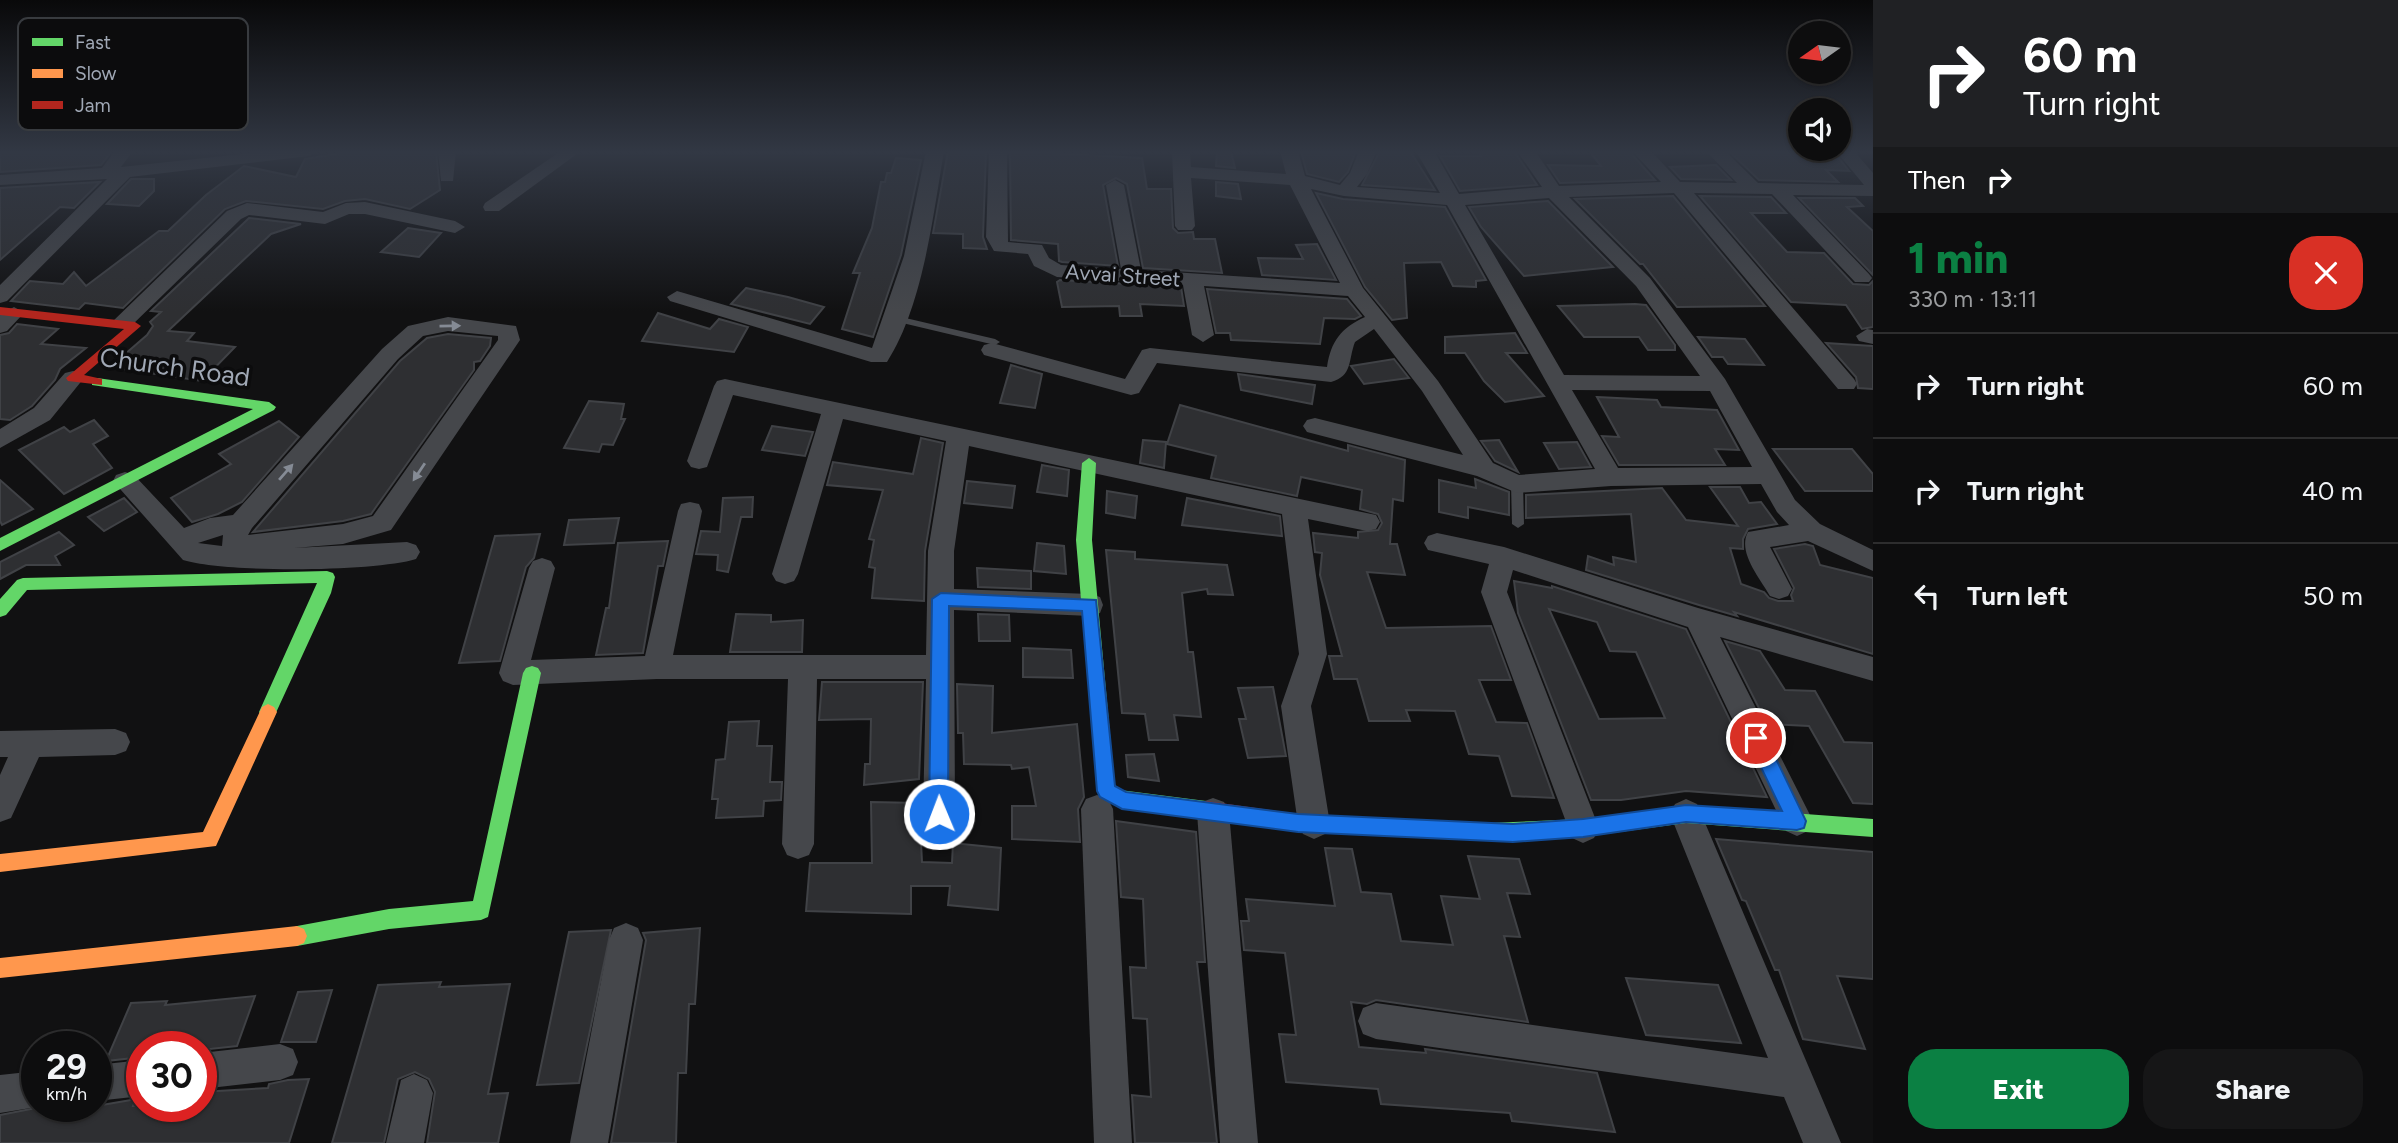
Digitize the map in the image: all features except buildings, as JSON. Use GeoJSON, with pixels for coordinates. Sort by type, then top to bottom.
{"type":"FeatureCollection","features":[{"type":"Feature","properties":{"kind":"street","name":"Church Road"},"geometry":{"type":"LineString","coordinates":[[4,312],[90,204]]}},
{"type":"Feature","properties":{"kind":"street"},"geometry":{"type":"LineString","coordinates":[[492,207],[496,204]]}},
{"type":"Feature","properties":{"kind":"street"},"geometry":{"type":"LineString","coordinates":[[677,297],[879,357],[897,319],[917,256],[926,204]]}},
{"type":"Feature","properties":{"kind":"street","name":"Avvai Street"},"geometry":{"type":"LineString","coordinates":[[997,204],[996,237],[1001,247],[1035,249],[1041,262],[1058,271],[1354,290]]}},
{"type":"Feature","properties":{"kind":"street"},"geometry":{"type":"LineString","coordinates":[[1119,204],[1132,275]]}},
{"type":"Feature","properties":{"kind":"street"},"geometry":{"type":"LineString","coordinates":[[1184,204],[1185,226]]}},
{"type":"Feature","properties":{"kind":"street"},"geometry":{"type":"LineString","coordinates":[[1310,204],[1354,290],[1430,386],[1484,469]]}},
{"type":"Feature","properties":{"kind":"street"},"geometry":{"type":"LineString","coordinates":[[1455,204],[1611,477]]}},
{"type":"Feature","properties":{"kind":"street"},"geometry":{"type":"LineString","coordinates":[[1566,204],[1643,282],[1717,384],[1786,506],[1811,531],[1873,561]]}},
{"type":"Feature","properties":{"kind":"street"},"geometry":{"type":"LineString","coordinates":[[1692,204],[1846,384]]}},
{"type":"Feature","properties":{"kind":"street"},"geometry":{"type":"LineString","coordinates":[[1792,204],[1862,278]]}},
{"type":"Feature","properties":{"kind":"street"},"geometry":{"type":"LineString","coordinates":[[123,322],[234,215],[247,209],[325,218],[346,209],[365,208],[455,227]]}},
{"type":"Feature","properties":{"kind":"street"},"geometry":{"type":"LineString","coordinates":[[1192,279],[1203,335]]}},
{"type":"Feature","properties":{"kind":"street","name":"Church Road"},"geometry":{"type":"LineString","coordinates":[[4,312],[123,322],[135,326],[73,378]]}},
{"type":"Feature","properties":{"kind":"street"},"geometry":{"type":"LineString","coordinates":[[993,346],[1131,388],[1150,355],[1331,375],[1338,371],[1340,348],[1350,332],[1377,320]]}},
{"type":"Feature","properties":{"kind":"street"},"geometry":{"type":"LineString","coordinates":[[125,481],[192,553],[349,535],[382,523],[509,340],[508,331],[448,324],[416,331],[390,354],[229,548]]}},
{"type":"Feature","properties":{"kind":"street","name":"Church Road"},"geometry":{"type":"LineString","coordinates":[[0,545],[269,407],[73,378]]}},
{"type":"Feature","properties":{"kind":"street"},"geometry":{"type":"LineString","coordinates":[[0,440],[42,414],[73,378]]}},
{"type":"Feature","properties":{"kind":"street"},"geometry":{"type":"LineString","coordinates":[[1557,383],[1717,384]]}},
{"type":"Feature","properties":{"kind":"street"},"geometry":{"type":"LineString","coordinates":[[699,461],[725,386],[1367,522]]}},
{"type":"Feature","properties":{"kind":"street"},"geometry":{"type":"LineString","coordinates":[[785,574],[834,409]]}},
{"type":"Feature","properties":{"kind":"street"},"geometry":{"type":"LineString","coordinates":[[1315,426],[1484,469],[1517,484],[1611,477],[1770,475]]}},
{"type":"Feature","properties":{"kind":"street"},"geometry":{"type":"LineString","coordinates":[[939,814],[941,551],[959,436]]}},
{"type":"Feature","properties":{"kind":"street"},"geometry":{"type":"LineString","coordinates":[[1089,463],[1084,540],[1107,791],[1122,800],[1314,824],[1513,833],[1583,828],[1686,814],[1873,828]]}},
{"type":"Feature","properties":{"kind":"street"},"geometry":{"type":"LineString","coordinates":[[1294,507],[1313,654],[1296,706],[1314,824]]}},
{"type":"Feature","properties":{"kind":"street"},"geometry":{"type":"LineString","coordinates":[[657,667],[690,511]]}},
{"type":"Feature","properties":{"kind":"street"},"geometry":{"type":"LineString","coordinates":[[0,863],[209,840],[323,593],[327,578],[229,548],[210,528],[180,540]]}},
{"type":"Feature","properties":{"kind":"street"},"geometry":{"type":"LineString","coordinates":[[1779,589],[1757,550],[1757,539],[1811,531]]}},
{"type":"Feature","properties":{"kind":"street"},"geometry":{"type":"LineString","coordinates":[[1437,543],[1504,557],[1698,619],[1873,669]]}},
{"type":"Feature","properties":{"kind":"street"},"geometry":{"type":"LineString","coordinates":[[0,610],[23,584],[229,548],[307,559],[407,552]]}},
{"type":"Feature","properties":{"kind":"street"},"geometry":{"type":"LineString","coordinates":[[1504,557],[1494,592],[1583,828]]}},
{"type":"Feature","properties":{"kind":"street"},"geometry":{"type":"LineString","coordinates":[[542,568],[513,674],[657,667],[939,667]]}},
{"type":"Feature","properties":{"kind":"street"},"geometry":{"type":"LineString","coordinates":[[941,599],[1090,605]]}},
{"type":"Feature","properties":{"kind":"street"},"geometry":{"type":"LineString","coordinates":[[1698,619],[1797,821]]}},
{"type":"Feature","properties":{"kind":"street"},"geometry":{"type":"LineString","coordinates":[[798,844],[803,666]]}},
{"type":"Feature","properties":{"kind":"street"},"geometry":{"type":"LineString","coordinates":[[0,968],[299,936],[389,919],[481,911],[531,673]]}},
{"type":"Feature","properties":{"kind":"street"},"geometry":{"type":"LineString","coordinates":[[0,744],[115,742]]}},
{"type":"Feature","properties":{"kind":"street"},"geometry":{"type":"LineString","coordinates":[[0,808],[30,743]]}},
{"type":"Feature","properties":{"kind":"street"},"geometry":{"type":"LineString","coordinates":[[1097,809],[1113,1143]]}},
{"type":"Feature","properties":{"kind":"street"},"geometry":{"type":"LineString","coordinates":[[1213,812],[1240,1143]]}},
{"type":"Feature","properties":{"kind":"street"},"geometry":{"type":"LineString","coordinates":[[1686,814],[1822,1143]]}},
{"type":"Feature","properties":{"kind":"street"},"geometry":{"type":"LineString","coordinates":[[589,1143],[626,940]]}},
{"type":"Feature","properties":{"kind":"street"},"geometry":{"type":"LineString","coordinates":[[1376,1021],[1797,1080]]}},
{"type":"Feature","properties":{"kind":"street"},"geometry":{"type":"LineString","coordinates":[[217,1069],[280,1062]]}},
{"type":"Feature","properties":{"kind":"street"},"geometry":{"type":"LineString","coordinates":[[0,1094],[21,1092]]}},
{"type":"Feature","properties":{"kind":"street"},"geometry":{"type":"LineString","coordinates":[[405,1143],[414,1093]]}},
{"type":"Feature","properties":{"kind":"lane"},"geometry":{"type":"LineString","coordinates":[[897,319],[993,346]]}},
{"type":"Feature","properties":{"kind":"lane"},"geometry":{"type":"LineString","coordinates":[[1517,484],[1518,524]]}},
{"type":"Feature","properties":{"kind":"traffic: fast"},"geometry":{"type":"LineString","coordinates":[[0,545],[269,407],[97,382]]}},
{"type":"Feature","properties":{"kind":"traffic: fast"},"geometry":{"type":"LineString","coordinates":[[1089,463],[1084,540],[1106,791],[1116,798],[1206,810]]}},
{"type":"Feature","properties":{"kind":"traffic: fast"},"geometry":{"type":"LineString","coordinates":[[0,610],[23,584],[327,577],[323,593],[268,712]]}},
{"type":"Feature","properties":{"kind":"traffic: fast"},"geometry":{"type":"LineString","coordinates":[[297,936],[389,919],[481,910],[532,673]]}},
{"type":"Feature","properties":{"kind":"traffic: fast"},"geometry":{"type":"LineString","coordinates":[[1489,832],[1583,828],[1686,814],[1873,828]]}},
{"type":"Feature","properties":{"kind":"traffic: slow"},"geometry":{"type":"LineString","coordinates":[[0,863],[209,840],[268,712]]}},
{"type":"Feature","properties":{"kind":"traffic: slow"},"geometry":{"type":"LineString","coordinates":[[0,968],[297,936]]}},
{"type":"Feature","properties":{"kind":"traffic: jam"},"geometry":{"type":"LineString","coordinates":[[0,311],[135,326],[73,378],[97,382]]}},
{"type":"Feature","properties":{"kind":"traffic: jam"},"geometry":{"type":"LineString","coordinates":[[1206,810],[1298,823],[1489,832]]}},
{"type":"Feature","properties":{"kind":"route"},"geometry":{"type":"LineString","coordinates":[[939,814],[937,730],[941,599],[1090,605],[1107,791],[1122,800],[1298,823],[1513,833],[1583,828],[1686,814],[1797,821],[1756,738]]}}]}
